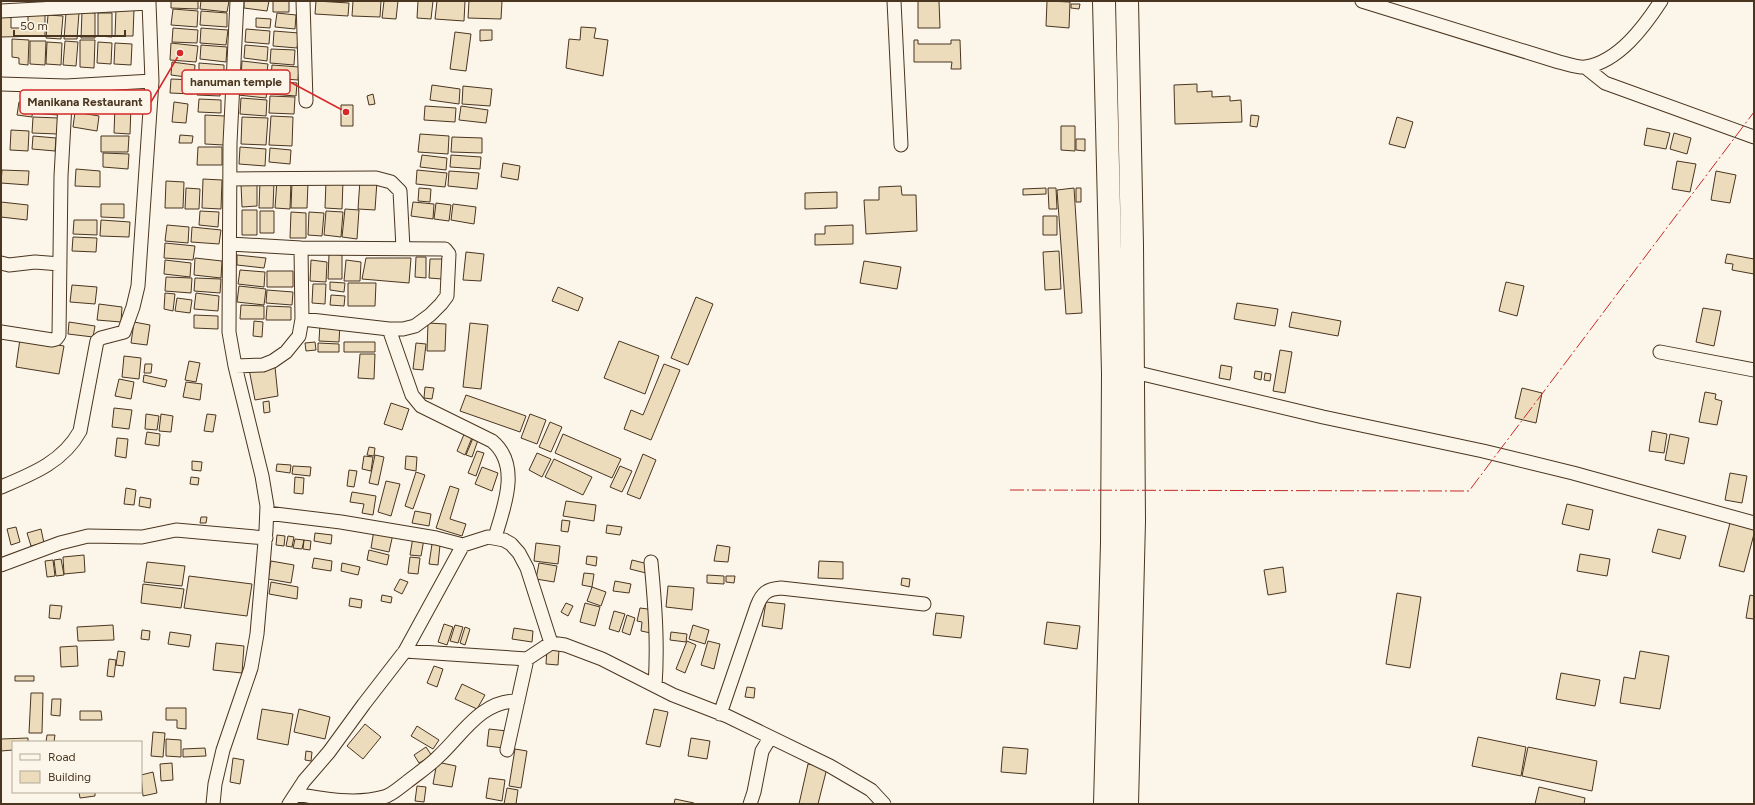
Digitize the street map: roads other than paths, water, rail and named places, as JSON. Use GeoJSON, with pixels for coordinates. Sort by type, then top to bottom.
{"type":"FeatureCollection","features":[{"type":"Feature","properties":{"kind":"highway"},"geometry":{"type":"LineString","coordinates":[[1104,1],[1113,373],[1112,543],[1105,804]]}},
{"type":"Feature","properties":{"kind":"highway"},"geometry":{"type":"LineString","coordinates":[[1127,1],[1134,372],[1133,636],[1127,804]]}},
{"type":"Feature","properties":{"kind":"street"},"geometry":{"type":"LineString","coordinates":[[213,804],[215,784],[223,750],[252,668],[258,634],[267,513],[262,476],[235,366],[229,332],[230,179],[237,1]]}},
{"type":"Feature","properties":{"kind":"street"},"geometry":{"type":"LineString","coordinates":[[303,1],[306,101]]}},
{"type":"Feature","properties":{"kind":"street"},"geometry":{"type":"LineString","coordinates":[[894,1],[901,145]]}},
{"type":"Feature","properties":{"kind":"street"},"geometry":{"type":"LineString","coordinates":[[1362,1],[1559,62],[1585,67],[1605,83],[1754,137]]}},
{"type":"Feature","properties":{"kind":"street"},"geometry":{"type":"LineString","coordinates":[[1585,67],[1607,58],[1625,46],[1645,24],[1661,1]]}},
{"type":"Feature","properties":{"kind":"street"},"geometry":{"type":"LineString","coordinates":[[1,11],[69,4],[149,2],[152,81],[138,286],[131,314],[124,332],[101,338],[97,342],[80,431],[75,441],[53,462],[34,473],[1,487]]}},
{"type":"Feature","properties":{"kind":"street"},"geometry":{"type":"LineString","coordinates":[[1,84],[66,86],[152,81]]}},
{"type":"Feature","properties":{"kind":"street"},"geometry":{"type":"LineString","coordinates":[[1,332],[35,338],[56,339],[60,327],[61,176],[66,86]]}},
{"type":"Feature","properties":{"kind":"street"},"geometry":{"type":"LineString","coordinates":[[230,179],[376,178],[386,180],[400,191],[403,248]]}},
{"type":"Feature","properties":{"kind":"street"},"geometry":{"type":"LineString","coordinates":[[230,244],[301,248],[445,249],[450,254],[446,296],[430,315],[415,326],[403,329],[389,329],[302,319]]}},
{"type":"Feature","properties":{"kind":"street"},"geometry":{"type":"LineString","coordinates":[[235,366],[263,365],[273,361],[286,352],[299,336],[302,319],[301,248]]}},
{"type":"Feature","properties":{"kind":"street"},"geometry":{"type":"LineString","coordinates":[[1,263],[9,265],[35,262],[60,264]]}},
{"type":"Feature","properties":{"kind":"street"},"geometry":{"type":"LineString","coordinates":[[389,329],[412,395],[421,406],[492,441],[499,447],[509,474],[508,489],[495,537]]}},
{"type":"Feature","properties":{"kind":"street"},"geometry":{"type":"LineString","coordinates":[[1660,352],[1754,370]]}},
{"type":"Feature","properties":{"kind":"street"},"geometry":{"type":"LineString","coordinates":[[1134,372],[1490,453],[1754,523]]}},
{"type":"Feature","properties":{"kind":"street"},"geometry":{"type":"LineString","coordinates":[[267,513],[341,522],[436,538],[463,545],[483,538],[495,537],[511,544],[522,558],[527,568],[551,643]]}},
{"type":"Feature","properties":{"kind":"street"},"geometry":{"type":"LineString","coordinates":[[1,565],[60,544],[88,536],[142,537],[176,530],[266,538]]}},
{"type":"Feature","properties":{"kind":"street"},"geometry":{"type":"LineString","coordinates":[[293,799],[405,651],[463,545]]}},
{"type":"Feature","properties":{"kind":"street"},"geometry":{"type":"LineString","coordinates":[[652,562],[657,621],[655,686]]}},
{"type":"Feature","properties":{"kind":"street"},"geometry":{"type":"LineString","coordinates":[[720,714],[760,597],[768,590],[781,588],[924,604]]}},
{"type":"Feature","properties":{"kind":"street"},"geometry":{"type":"LineString","coordinates":[[405,651],[527,659],[551,643],[565,645],[602,659],[655,686],[720,714],[830,766],[871,790],[884,804]]}},
{"type":"Feature","properties":{"kind":"street"},"geometry":{"type":"LineString","coordinates":[[507,750],[527,659]]}},
{"type":"Feature","properties":{"kind":"street"},"geometry":{"type":"LineString","coordinates":[[293,799],[319,798],[356,801],[386,797],[438,758],[474,718],[496,704],[506,701],[518,701]]}},
{"type":"Feature","properties":{"kind":"street"},"geometry":{"type":"LineString","coordinates":[[750,804],[754,792],[762,751],[770,738]]}},
{"type":"Feature","properties":{"kind":"place","name":"Manikana Restaurant"},"geometry":{"type":"Point","coordinates":[180,53]}},
{"type":"Feature","properties":{"kind":"place","name":"hanuman temple"},"geometry":{"type":"Point","coordinates":[346,112]}}]}
